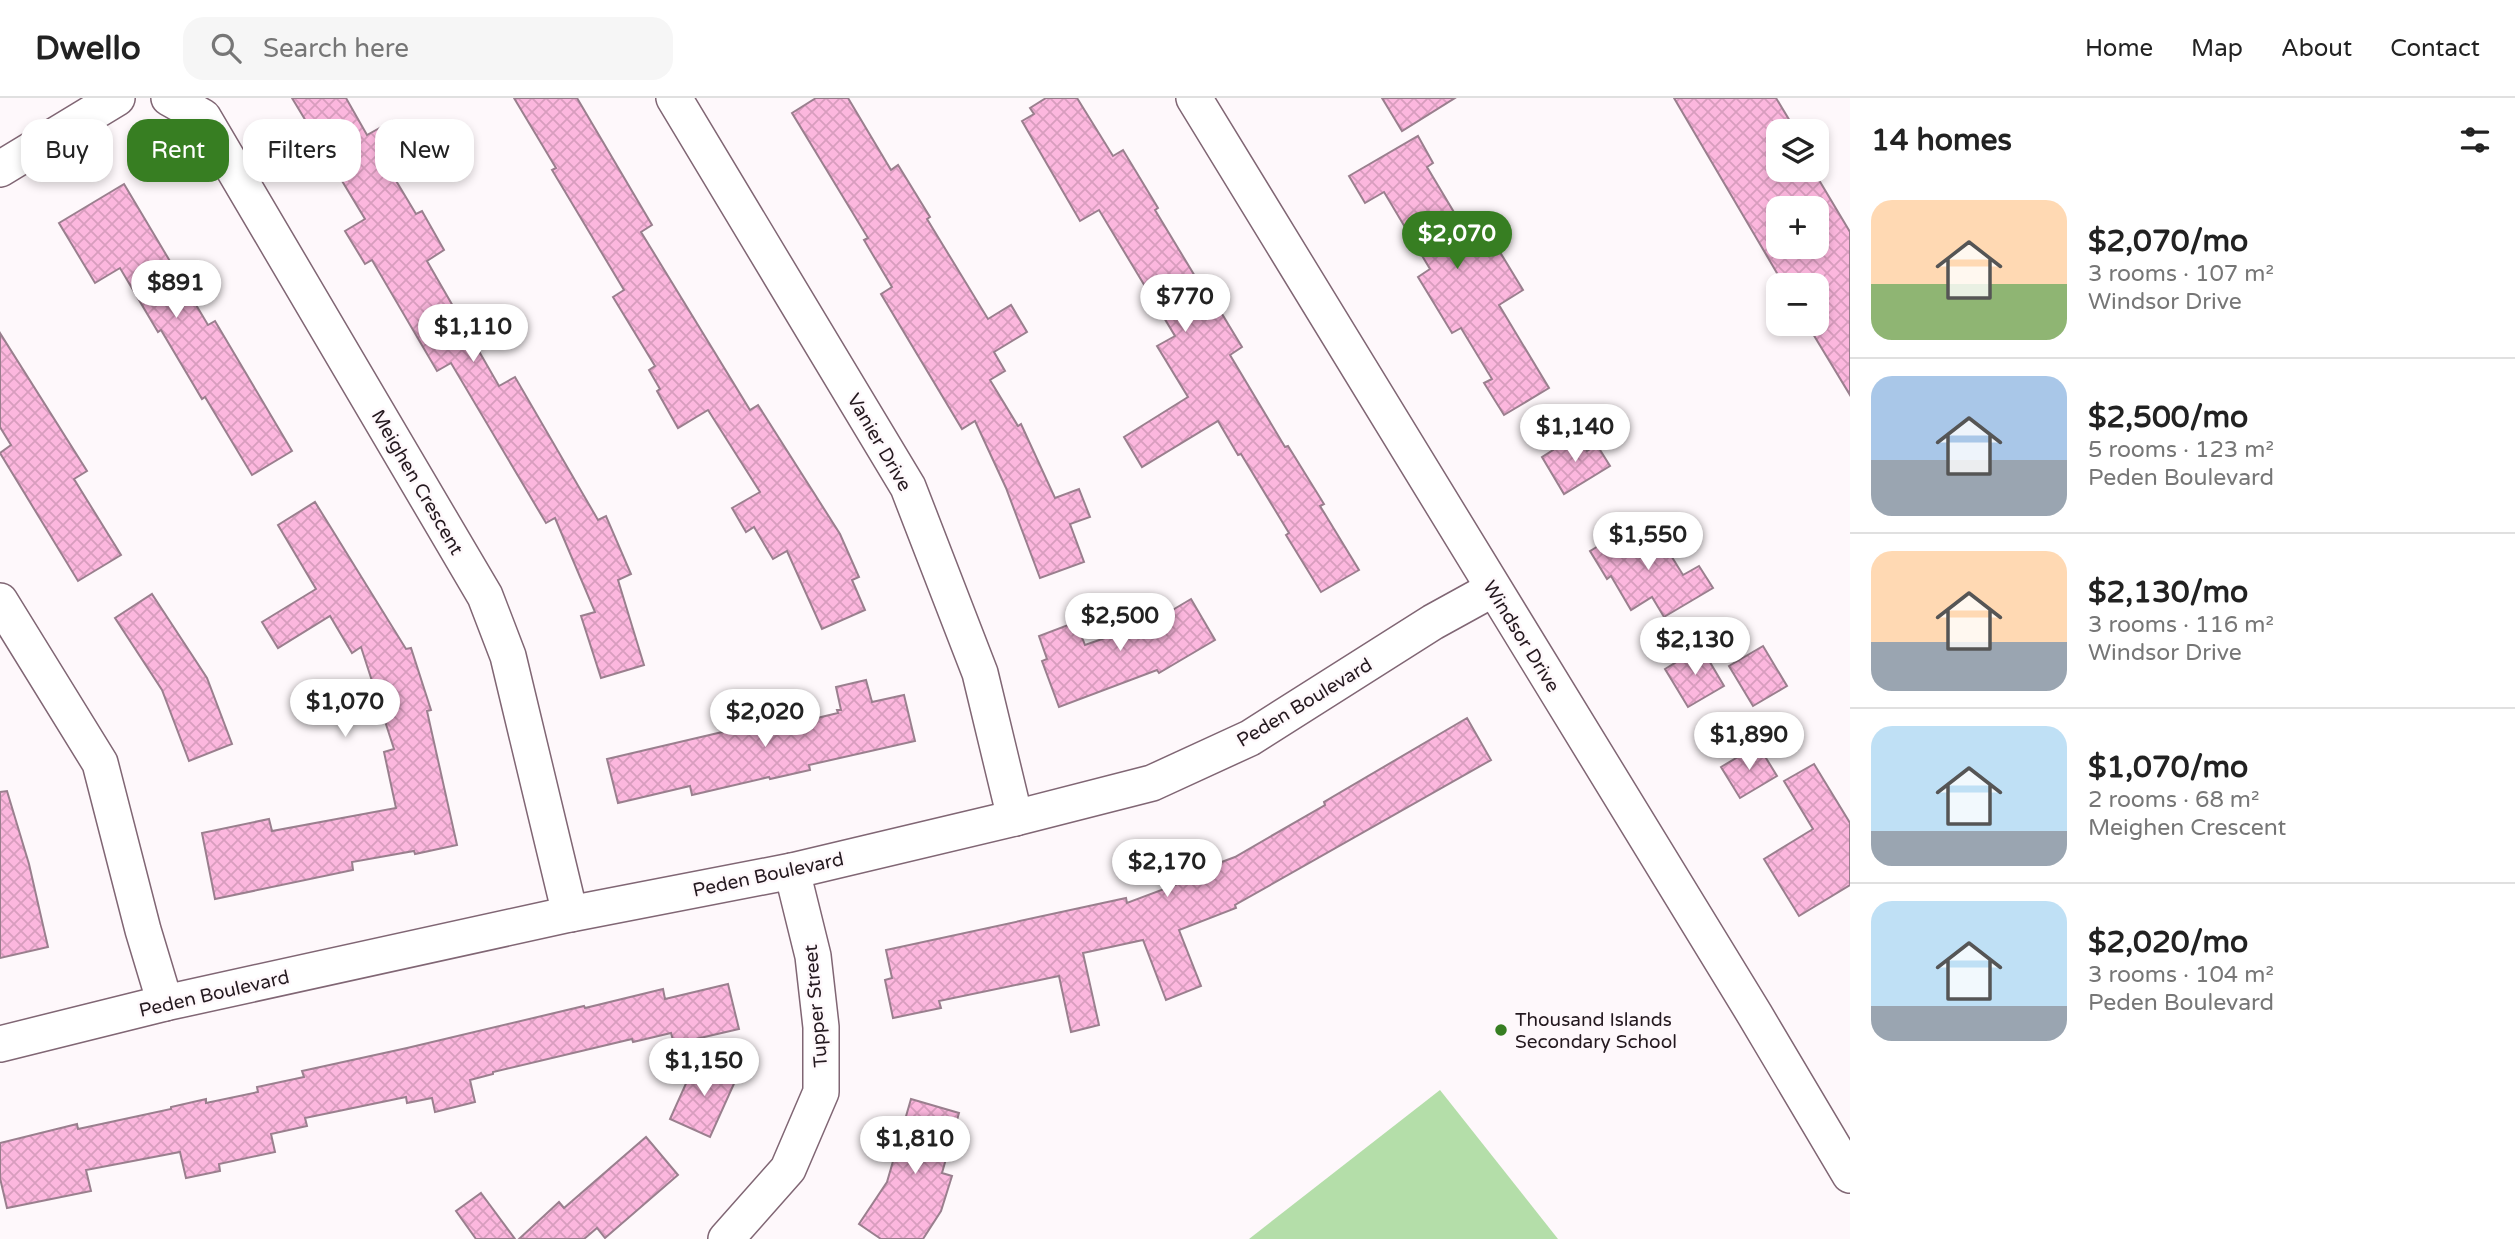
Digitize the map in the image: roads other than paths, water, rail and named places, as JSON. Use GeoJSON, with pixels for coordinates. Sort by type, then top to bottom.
{"type":"FeatureCollection","features":[{"type":"Feature","properties":{"kind":"street"},"geometry":{"type":"LineString","coordinates":[[0,169],[117,98]]}},
{"type":"Feature","properties":{"kind":"street","name":"Meighen Crescent"},"geometry":{"type":"LineString","coordinates":[[169,98],[203,117],[485,596],[508,656],[570,914]]}},
{"type":"Feature","properties":{"kind":"street","name":"Vanier Drive"},"geometry":{"type":"LineString","coordinates":[[674,98],[908,487],[980,673],[1015,818]]}},
{"type":"Feature","properties":{"kind":"street","name":"Windsor Drive"},"geometry":{"type":"LineString","coordinates":[[1194,98],[1755,1014],[1850,1175]]}},
{"type":"Feature","properties":{"kind":"street","name":"Peden Boulevard"},"geometry":{"type":"LineString","coordinates":[[0,1044],[165,1003],[570,914],[792,871],[1152,783],[1250,738],[1433,622],[1493,589]]}},
{"type":"Feature","properties":{"kind":"street"},"geometry":{"type":"LineString","coordinates":[[0,601],[100,763],[143,930],[165,1003]]}},
{"type":"Feature","properties":{"kind":"street","name":"Tupper Street"},"geometry":{"type":"LineString","coordinates":[[726,1239],[788,1169],[821,1092],[821,1027],[813,956],[792,871]]}},
{"type":"Feature","properties":{"kind":"place","name":"Thousand Islands Secondary School"},"geometry":{"type":"Point","coordinates":[1501,1030]}}]}
